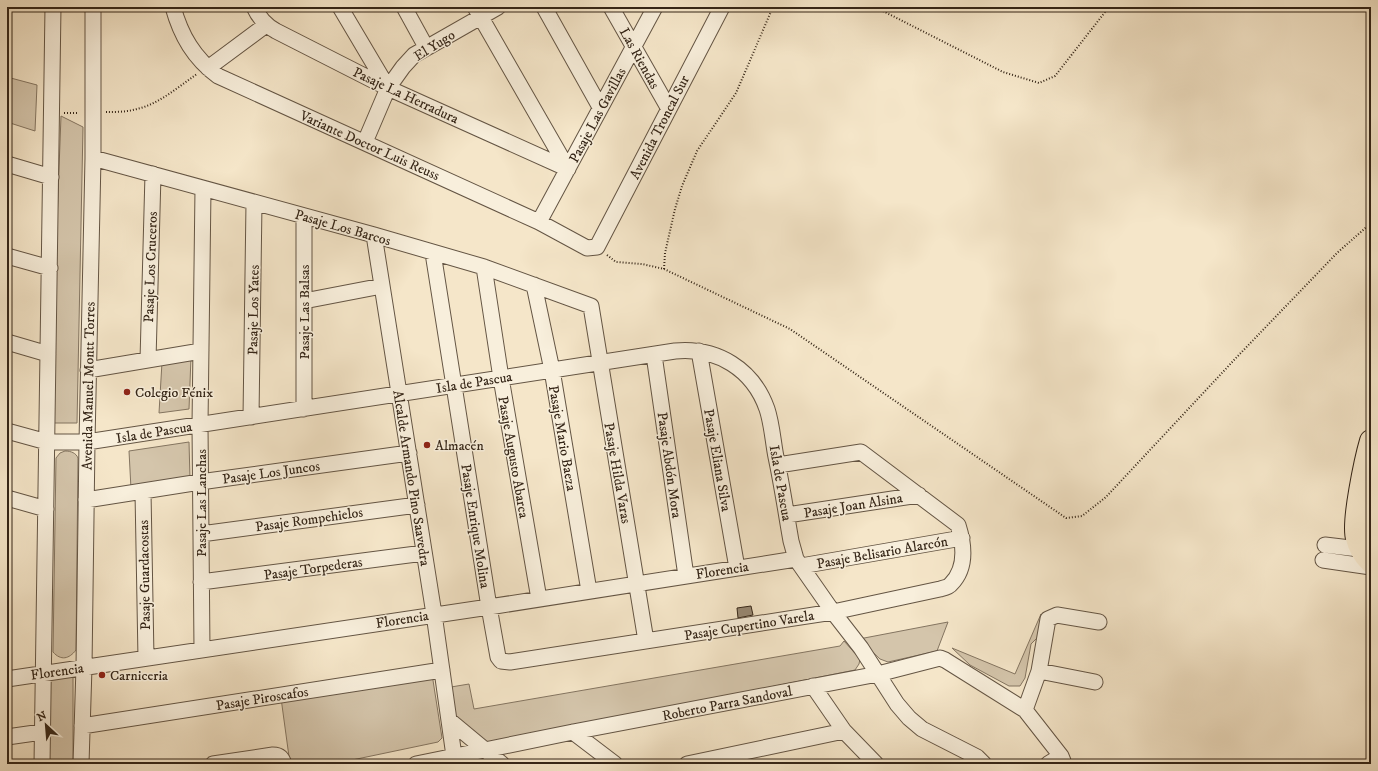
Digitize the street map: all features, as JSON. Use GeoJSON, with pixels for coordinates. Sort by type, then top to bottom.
{"type":"FeatureCollection","features":[{"type":"Feature","properties":{"kind":"highway"},"geometry":{"type":"LineString","coordinates":[[1369,557],[1357,538],[1355,527],[1371,441]]}},
{"type":"Feature","properties":{"kind":"street"},"geometry":{"type":"LineString","coordinates":[[42,764],[53,7]]}},
{"type":"Feature","properties":{"kind":"street","name":"Avenida Manuel Montt Torres"},"geometry":{"type":"LineString","coordinates":[[81,764],[93,158],[93,7]]}},
{"type":"Feature","properties":{"kind":"street","name":"Variante Doctor Luis Reuss"},"geometry":{"type":"LineString","coordinates":[[174,7],[178,24],[186,40],[198,57],[218,76],[539,222],[587,248],[597,247]]}},
{"type":"Feature","properties":{"kind":"street","name":"Pasaje La Herradura"},"geometry":{"type":"LineString","coordinates":[[254,7],[266,25],[388,88],[568,169]]}},
{"type":"Feature","properties":{"kind":"street"},"geometry":{"type":"LineString","coordinates":[[340,7],[388,88]]}},
{"type":"Feature","properties":{"kind":"street"},"geometry":{"type":"LineString","coordinates":[[404,7],[426,48]]}},
{"type":"Feature","properties":{"kind":"street","name":"El Yugo"},"geometry":{"type":"LineString","coordinates":[[365,142],[388,88],[403,67],[414,55],[478,12],[498,7]]}},
{"type":"Feature","properties":{"kind":"street"},"geometry":{"type":"LineString","coordinates":[[544,7],[600,107]]}},
{"type":"Feature","properties":{"kind":"street","name":"Las Riendas"},"geometry":{"type":"LineString","coordinates":[[611,7],[669,109]]}},
{"type":"Feature","properties":{"kind":"street","name":"Pasaje Las Gavillas"},"geometry":{"type":"LineString","coordinates":[[539,222],[600,107],[634,47],[654,7]]}},
{"type":"Feature","properties":{"kind":"street","name":"Avenida Troncal Sur"},"geometry":{"type":"LineString","coordinates":[[597,247],[722,7]]}},
{"type":"Feature","properties":{"kind":"street"},"geometry":{"type":"LineString","coordinates":[[478,12],[568,169]]}},
{"type":"Feature","properties":{"kind":"street"},"geometry":{"type":"LineString","coordinates":[[208,68],[266,25]]}},
{"type":"Feature","properties":{"kind":"street","name":"Pasaje Los Barcos"},"geometry":{"type":"LineString","coordinates":[[93,158],[374,235],[484,267],[591,306]]}},
{"type":"Feature","properties":{"kind":"street"},"geometry":{"type":"LineString","coordinates":[[7,164],[51,178]]}},
{"type":"Feature","properties":{"kind":"street","name":"Pasaje Los Cruceros"},"geometry":{"type":"LineString","coordinates":[[148,360],[153,174]]}},
{"type":"Feature","properties":{"kind":"street","name":"Pasaje Las Lanchas"},"geometry":{"type":"LineString","coordinates":[[202,650],[200,425],[203,189]]}},
{"type":"Feature","properties":{"kind":"street","name":"Pasaje Los Yates"},"geometry":{"type":"LineString","coordinates":[[251,417],[254,203]]}},
{"type":"Feature","properties":{"kind":"street","name":"Pasaje Las Balsas"},"geometry":{"type":"LineString","coordinates":[[304,216],[304,408]]}},
{"type":"Feature","properties":{"kind":"street","name":"Alcalde Armando Pino Saavedra"},"geometry":{"type":"LineString","coordinates":[[374,235],[434,614],[454,756]]}},
{"type":"Feature","properties":{"kind":"street","name":"Pasaje Enrique Molina"},"geometry":{"type":"LineString","coordinates":[[433,253],[453,386],[498,657]]}},
{"type":"Feature","properties":{"kind":"street"},"geometry":{"type":"LineString","coordinates":[[7,256],[50,268]]}},
{"type":"Feature","properties":{"kind":"street","name":"Pasaje Augusto Abarca"},"geometry":{"type":"LineString","coordinates":[[484,267],[501,378],[539,599]]}},
{"type":"Feature","properties":{"kind":"street","name":"Pasaje Mario Baeza"},"geometry":{"type":"LineString","coordinates":[[534,285],[552,370],[589,591]]}},
{"type":"Feature","properties":{"kind":"street"},"geometry":{"type":"LineString","coordinates":[[304,301],[382,286]]}},
{"type":"Feature","properties":{"kind":"street","name":"Pasaje Hilda Varas"},"geometry":{"type":"LineString","coordinates":[[591,306],[646,641]]}},
{"type":"Feature","properties":{"kind":"street"},"geometry":{"type":"LineString","coordinates":[[7,342],[48,354]]}},
{"type":"Feature","properties":{"kind":"street","name":"Isla de Pascua"},"geometry":{"type":"LineString","coordinates":[[7,431],[47,442],[87,442],[552,370],[688,350],[699,351],[724,359],[736,366],[748,376],[757,388],[767,410],[787,515],[799,563]]}},
{"type":"Feature","properties":{"kind":"street"},"geometry":{"type":"LineString","coordinates":[[88,370],[201,351]]}},
{"type":"Feature","properties":{"kind":"street","name":"Pasaje Eliana Silva"},"geometry":{"type":"LineString","coordinates":[[699,351],[737,568]]}},
{"type":"Feature","properties":{"kind":"street","name":"Pasaje Abdón Mora"},"geometry":{"type":"LineString","coordinates":[[654,355],[686,576]]}},
{"type":"Feature","properties":{"kind":"street"},"geometry":{"type":"LineString","coordinates":[[778,465],[861,452],[958,525],[962,538]]}},
{"type":"Feature","properties":{"kind":"street","name":"Pasaje Los Juncos"},"geometry":{"type":"LineString","coordinates":[[86,500],[200,482],[409,453]]}},
{"type":"Feature","properties":{"kind":"street","name":"Pasaje Guardacostas"},"geometry":{"type":"LineString","coordinates":[[143,492],[146,658]]}},
{"type":"Feature","properties":{"kind":"street","name":"Pasaje Joan Alsina"},"geometry":{"type":"LineString","coordinates":[[787,515],[919,495]]}},
{"type":"Feature","properties":{"kind":"street"},"geometry":{"type":"LineString","coordinates":[[7,498],[46,509]]}},
{"type":"Feature","properties":{"kind":"street","name":"Pasaje Rompehielos"},"geometry":{"type":"LineString","coordinates":[[201,534],[417,505]]}},
{"type":"Feature","properties":{"kind":"street","name":"Pasaje Belisario Alarcón"},"geometry":{"type":"LineString","coordinates":[[799,563],[962,538]]}},
{"type":"Feature","properties":{"kind":"street","name":"Pasaje Cupertino Varela"},"geometry":{"type":"LineString","coordinates":[[498,657],[501,662],[510,662],[833,612],[940,589],[951,585],[959,572],[964,557],[962,538]]}},
{"type":"Feature","properties":{"kind":"street"},"geometry":{"type":"LineString","coordinates":[[1325,545],[1369,557]]}},
{"type":"Feature","properties":{"kind":"street","name":"Pasaje Torpederas"},"geometry":{"type":"LineString","coordinates":[[201,582],[424,553]]}},
{"type":"Feature","properties":{"kind":"street"},"geometry":{"type":"LineString","coordinates":[[1323,560],[1369,557]]}},
{"type":"Feature","properties":{"kind":"street"},"geometry":{"type":"LineString","coordinates":[[799,563],[878,674],[897,704],[909,718],[922,729],[977,757],[984,764]]}},
{"type":"Feature","properties":{"kind":"street","name":"Florencia"},"geometry":{"type":"LineString","coordinates":[[7,679],[434,614],[489,607],[737,568],[799,563]]}},
{"type":"Feature","properties":{"kind":"street"},"geometry":{"type":"LineString","coordinates":[[1024,710],[1039,671],[1048,619],[1057,615],[1100,622]]}},
{"type":"Feature","properties":{"kind":"street","name":"Roberto Parra Sandoval"},"geometry":{"type":"LineString","coordinates":[[416,764],[573,732],[878,674],[935,659],[945,660],[1024,710],[1062,760],[1048,764]]}},
{"type":"Feature","properties":{"kind":"street","name":"Pasaje Piroscafos"},"geometry":{"type":"LineString","coordinates":[[82,726],[442,670]]}},
{"type":"Feature","properties":{"kind":"street"},"geometry":{"type":"LineString","coordinates":[[1039,671],[1095,682]]}},
{"type":"Feature","properties":{"kind":"street"},"geometry":{"type":"LineString","coordinates":[[813,686],[844,731],[876,764]]}},
{"type":"Feature","properties":{"kind":"street"},"geometry":{"type":"LineString","coordinates":[[449,720],[502,764]]}},
{"type":"Feature","properties":{"kind":"street"},"geometry":{"type":"LineString","coordinates":[[687,764],[844,731]]}},
{"type":"Feature","properties":{"kind":"street"},"geometry":{"type":"LineString","coordinates":[[7,737],[42,732]]}},
{"type":"Feature","properties":{"kind":"street"},"geometry":{"type":"LineString","coordinates":[[573,732],[616,764]]}},
{"type":"Feature","properties":{"kind":"street"},"geometry":{"type":"LineString","coordinates":[[214,764],[278,755],[284,764]]}},
{"type":"Feature","properties":{"kind":"path"},"geometry":{"type":"LineString","coordinates":[[664,269],[665,253],[682,186],[698,151],[736,93],[774,7]]}},
{"type":"Feature","properties":{"kind":"path"},"geometry":{"type":"LineString","coordinates":[[875,7],[1003,72],[1039,83],[1055,76],[1109,7]]}},
{"type":"Feature","properties":{"kind":"path"},"geometry":{"type":"LineString","coordinates":[[52,113],[120,112],[138,109],[158,101],[208,68]]}},
{"type":"Feature","properties":{"kind":"path"},"geometry":{"type":"LineString","coordinates":[[597,247],[616,262],[642,264],[664,269],[790,329],[1066,518],[1082,516],[1106,497],[1337,253],[1371,223]]}},
{"type":"Feature","properties":{"kind":"shaded area"},"geometry":{"type":"Polygon","coordinates":[[[7,77],[37,85],[35,131],[7,122],[7,77]]]}},
{"type":"Feature","properties":{"kind":"shaded area"},"geometry":{"type":"Polygon","coordinates":[[[61,116],[83,127],[77,423],[53,423],[55,275],[61,116]]]}},
{"type":"Feature","properties":{"kind":"shaded area"},"geometry":{"type":"Polygon","coordinates":[[[191,357],[189,409],[159,413],[162,362],[191,357]]]}},
{"type":"Feature","properties":{"kind":"shaded area"},"geometry":{"type":"Polygon","coordinates":[[[189,442],[190,479],[131,489],[129,451],[189,442]]]}},
{"type":"Feature","properties":{"kind":"shaded area"},"geometry":{"type":"Polygon","coordinates":[[[65,451],[73,453],[78,458],[76,650],[68,657],[62,658],[53,652],[56,458],[60,453],[65,451]]]}},
{"type":"Feature","properties":{"kind":"shaded area"},"geometry":{"type":"Polygon","coordinates":[[[1041,614],[1039,636],[1031,644],[1025,678],[1020,686],[1009,686],[970,665],[952,648],[1015,674],[1041,614]]]}},
{"type":"Feature","properties":{"kind":"shaded area"},"geometry":{"type":"Polygon","coordinates":[[[948,622],[937,651],[888,662],[880,659],[859,639],[948,622]]]}},
{"type":"Feature","properties":{"kind":"shaded area"},"geometry":{"type":"Polygon","coordinates":[[[844,641],[860,659],[855,670],[485,744],[457,724],[451,687],[469,684],[474,709],[840,646],[844,641]]]}},
{"type":"Feature","properties":{"kind":"shaded area"},"geometry":{"type":"Polygon","coordinates":[[[69,673],[73,678],[73,764],[47,764],[49,680],[69,673]]]}},
{"type":"Feature","properties":{"kind":"shaded area"},"geometry":{"type":"Polygon","coordinates":[[[432,674],[442,738],[438,742],[333,764],[290,764],[281,698],[432,674]]]}},
{"type":"Feature","properties":{"kind":"building"},"geometry":{"type":"Polygon","coordinates":[[[751,606],[753,615],[738,618],[737,608],[751,606]]]}},
{"type":"Feature","properties":{"kind":"place","name":"Colegio Fénix"},"geometry":{"type":"Point","coordinates":[127,392]}},
{"type":"Feature","properties":{"kind":"place","name":"Almacén"},"geometry":{"type":"Point","coordinates":[427,445]}},
{"type":"Feature","properties":{"kind":"place","name":"Carniceria"},"geometry":{"type":"Point","coordinates":[102,675]}}]}
